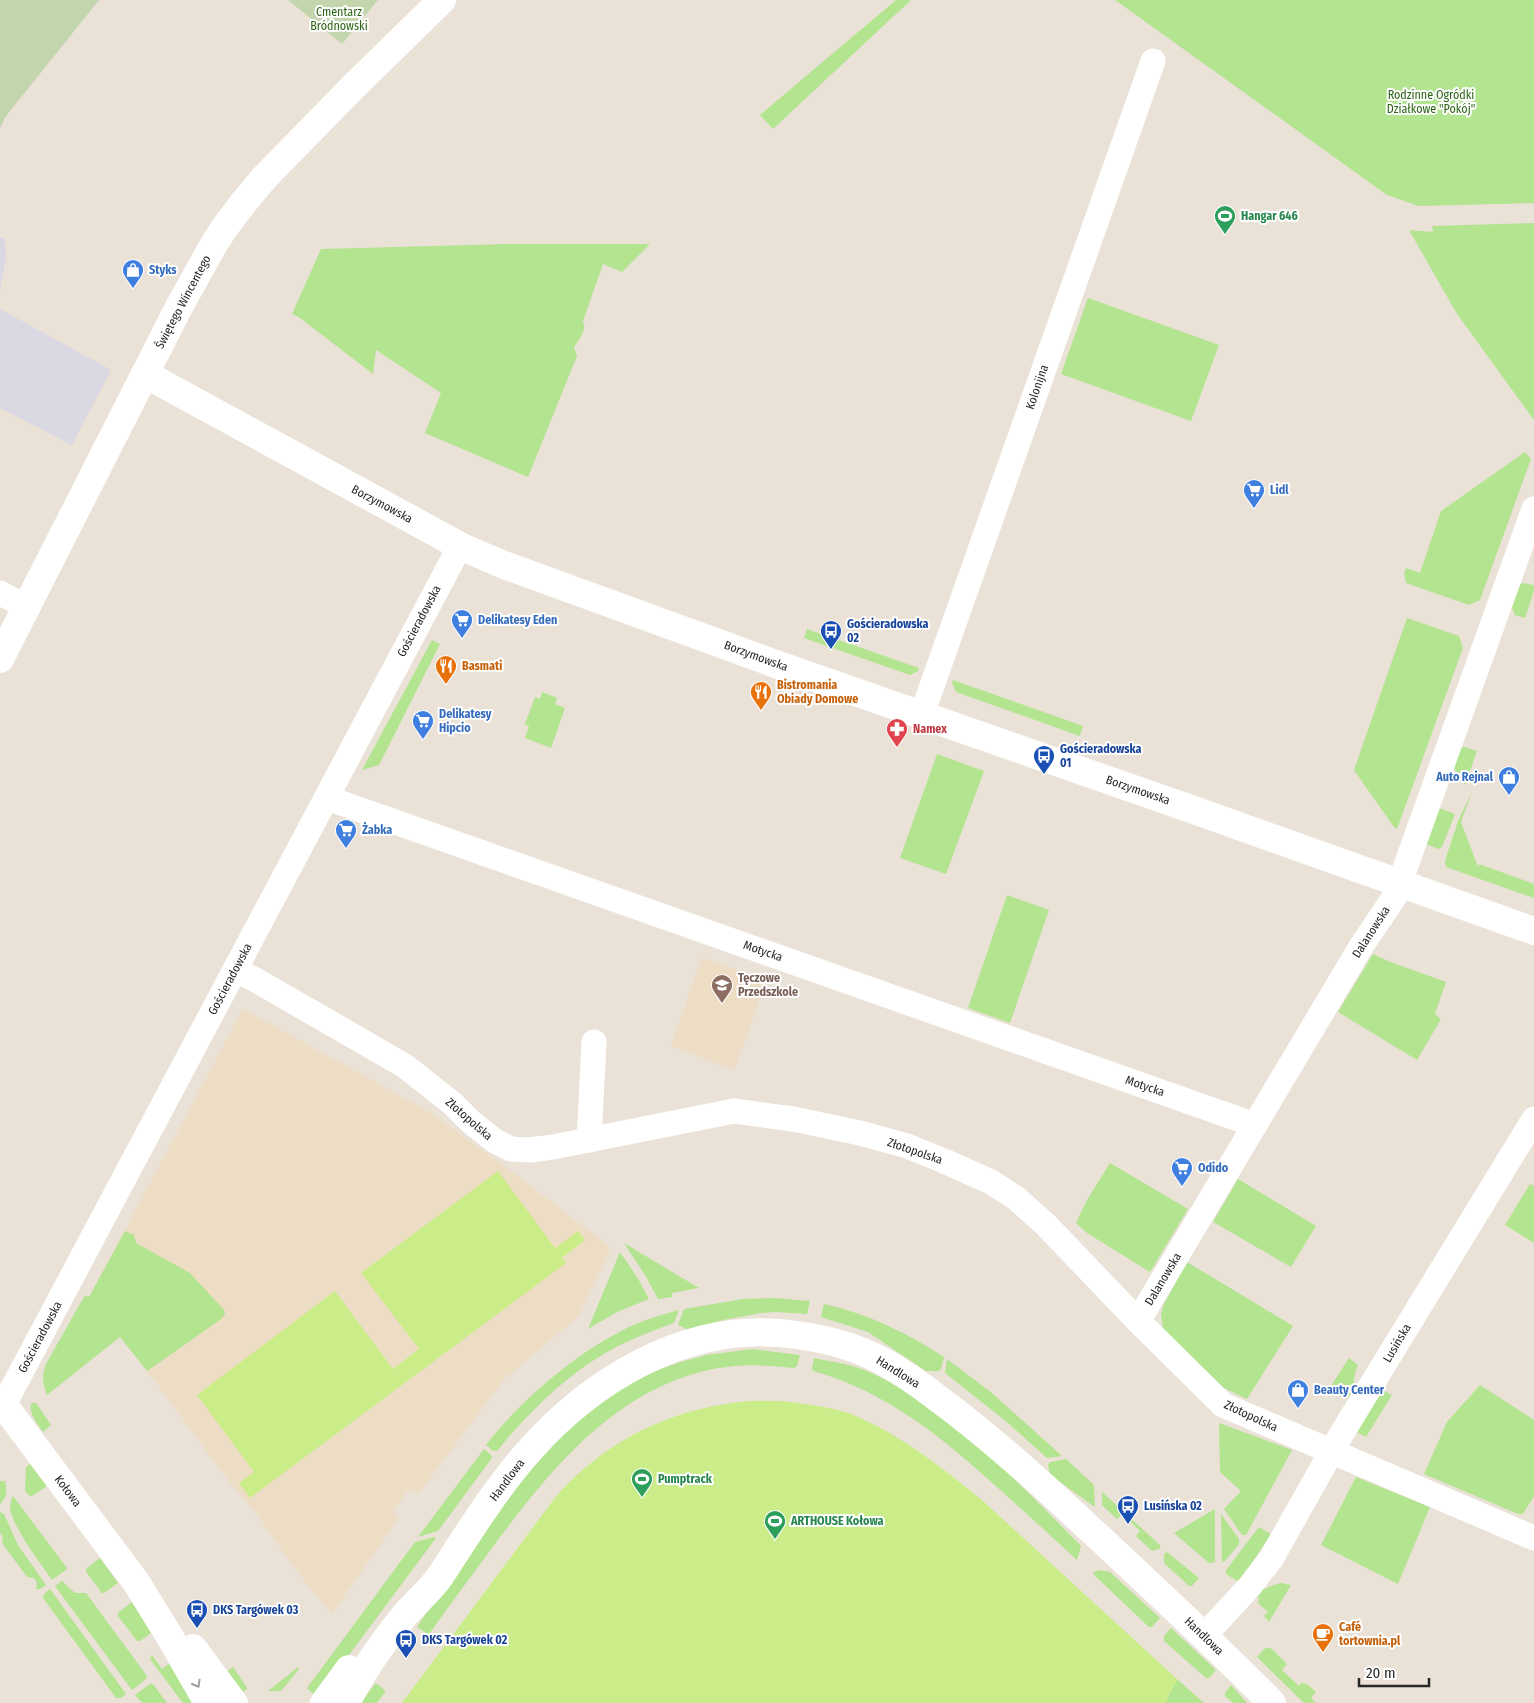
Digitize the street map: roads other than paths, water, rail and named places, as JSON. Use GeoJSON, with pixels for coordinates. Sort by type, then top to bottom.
{"type":"FeatureCollection","features":[{"type":"Feature","properties":{"kind":"street","name":"Świętego Wincentego"},"geometry":{"type":"LineString","coordinates":[[0,658],[210,250],[244,202],[264,178],[442,0]]}},
{"type":"Feature","properties":{"kind":"street","name":"Kolonijna"},"geometry":{"type":"LineString","coordinates":[[922,714],[1153,61]]}},
{"type":"Feature","properties":{"kind":"street","name":"Borzymowska"},"geometry":{"type":"LineString","coordinates":[[145,374],[460,546],[504,565],[784,667],[1534,931]]}},
{"type":"Feature","properties":{"kind":"street","name":"Dalanowska"},"geometry":{"type":"LineString","coordinates":[[1138,1321],[1362,945],[1395,896],[1534,509]]}},
{"type":"Feature","properties":{"kind":"street","name":"Gościeradowska"},"geometry":{"type":"LineString","coordinates":[[1,1406],[460,546]]}},
{"type":"Feature","properties":{"kind":"street"},"geometry":{"type":"LineString","coordinates":[[0,593],[27,608]]}},
{"type":"Feature","properties":{"kind":"street","name":"Motycka"},"geometry":{"type":"LineString","coordinates":[[327,798],[1256,1125]]}},
{"type":"Feature","properties":{"kind":"street","name":"Złotopolska"},"geometry":{"type":"LineString","coordinates":[[235,970],[254,979],[405,1066],[453,1104],[495,1141],[512,1149],[530,1150],[589,1140],[734,1111],[793,1118],[860,1133],[906,1146],[970,1171],[1016,1198],[1046,1225],[1138,1321],[1223,1405],[1331,1452],[1531,1532]]}},
{"type":"Feature","properties":{"kind":"street"},"geometry":{"type":"LineString","coordinates":[[589,1140],[594,1042]]}},
{"type":"Feature","properties":{"kind":"street","name":"Lusińska"},"geometry":{"type":"LineString","coordinates":[[1204,1636],[1262,1572],[1331,1452],[1534,1119]]}},
{"type":"Feature","properties":{"kind":"street","name":"Handlowa"},"geometry":{"type":"LineString","coordinates":[[346,1703],[360,1675],[403,1618],[436,1583],[476,1520],[518,1464],[561,1418],[594,1391],[641,1362],[679,1346],[731,1334],[769,1333],[810,1337],[842,1345],[883,1361],[914,1380],[960,1415],[1044,1486],[1204,1636],[1272,1703]]}},
{"type":"Feature","properties":{"kind":"street","name":"Kołowa"},"geometry":{"type":"LineString","coordinates":[[1,1406],[136,1582],[180,1632],[234,1703]]}},
{"type":"Feature","properties":{"kind":"street","name":"Handlowa"},"geometry":{"type":"LineString","coordinates":[[324,1703],[404,1597],[476,1520]]}},
{"type":"Feature","properties":{"kind":"street","name":"Kołowa"},"geometry":{"type":"LineString","coordinates":[[136,1582],[208,1703]]}},
{"type":"Feature","properties":{"kind":"place","name":"Hangar 646"},"geometry":{"type":"Point","coordinates":[1225,235]}},
{"type":"Feature","properties":{"kind":"place","name":"Styks"},"geometry":{"type":"Point","coordinates":[133,289]}},
{"type":"Feature","properties":{"kind":"place","name":"Lidl"},"geometry":{"type":"Point","coordinates":[1254,509]}},
{"type":"Feature","properties":{"kind":"place","name":"Delikatesy Eden"},"geometry":{"type":"Point","coordinates":[462,639]}},
{"type":"Feature","properties":{"kind":"place","name":"Gościeradowska 02"},"geometry":{"type":"Point","coordinates":[831,650]}},
{"type":"Feature","properties":{"kind":"place","name":"Basmati"},"geometry":{"type":"Point","coordinates":[446,685]}},
{"type":"Feature","properties":{"kind":"place","name":"Bistromania Obiady Domowe"},"geometry":{"type":"Point","coordinates":[761,711]}},
{"type":"Feature","properties":{"kind":"place","name":"Delikatesy Hipcio"},"geometry":{"type":"Point","coordinates":[423,740]}},
{"type":"Feature","properties":{"kind":"place","name":"Namex"},"geometry":{"type":"Point","coordinates":[897,748]}},
{"type":"Feature","properties":{"kind":"place","name":"Gościeradowska 01"},"geometry":{"type":"Point","coordinates":[1044,775]}},
{"type":"Feature","properties":{"kind":"place","name":"Auto Rejnal"},"geometry":{"type":"Point","coordinates":[1509,796]}},
{"type":"Feature","properties":{"kind":"place","name":"Żabka"},"geometry":{"type":"Point","coordinates":[346,849]}},
{"type":"Feature","properties":{"kind":"place","name":"Tęczowe Przedszkole"},"geometry":{"type":"Point","coordinates":[722,1004]}},
{"type":"Feature","properties":{"kind":"place","name":"Odido"},"geometry":{"type":"Point","coordinates":[1182,1187]}},
{"type":"Feature","properties":{"kind":"place","name":"Beauty Center"},"geometry":{"type":"Point","coordinates":[1298,1409]}},
{"type":"Feature","properties":{"kind":"place","name":"Pumptrack"},"geometry":{"type":"Point","coordinates":[642,1498]}},
{"type":"Feature","properties":{"kind":"place","name":"Lusińska 02"},"geometry":{"type":"Point","coordinates":[1128,1525]}},
{"type":"Feature","properties":{"kind":"place","name":"ARTHOUSE Kołowa"},"geometry":{"type":"Point","coordinates":[775,1540]}},
{"type":"Feature","properties":{"kind":"place","name":"DKS Targówek 03"},"geometry":{"type":"Point","coordinates":[197,1629]}},
{"type":"Feature","properties":{"kind":"place","name":"Café tortownia.pl"},"geometry":{"type":"Point","coordinates":[1323,1653]}},
{"type":"Feature","properties":{"kind":"place","name":"DKS Targówek 02"},"geometry":{"type":"Point","coordinates":[406,1659]}},
{"type":"Feature","properties":{"kind":"park label","name":"Cmentarz Bródnowski"},"geometry":{"type":"Point","coordinates":[339,19]}},
{"type":"Feature","properties":{"kind":"park label","name":"Rodzinne Ogródki Działkowe \"Pokój\""},"geometry":{"type":"Point","coordinates":[1431,102]}}]}
